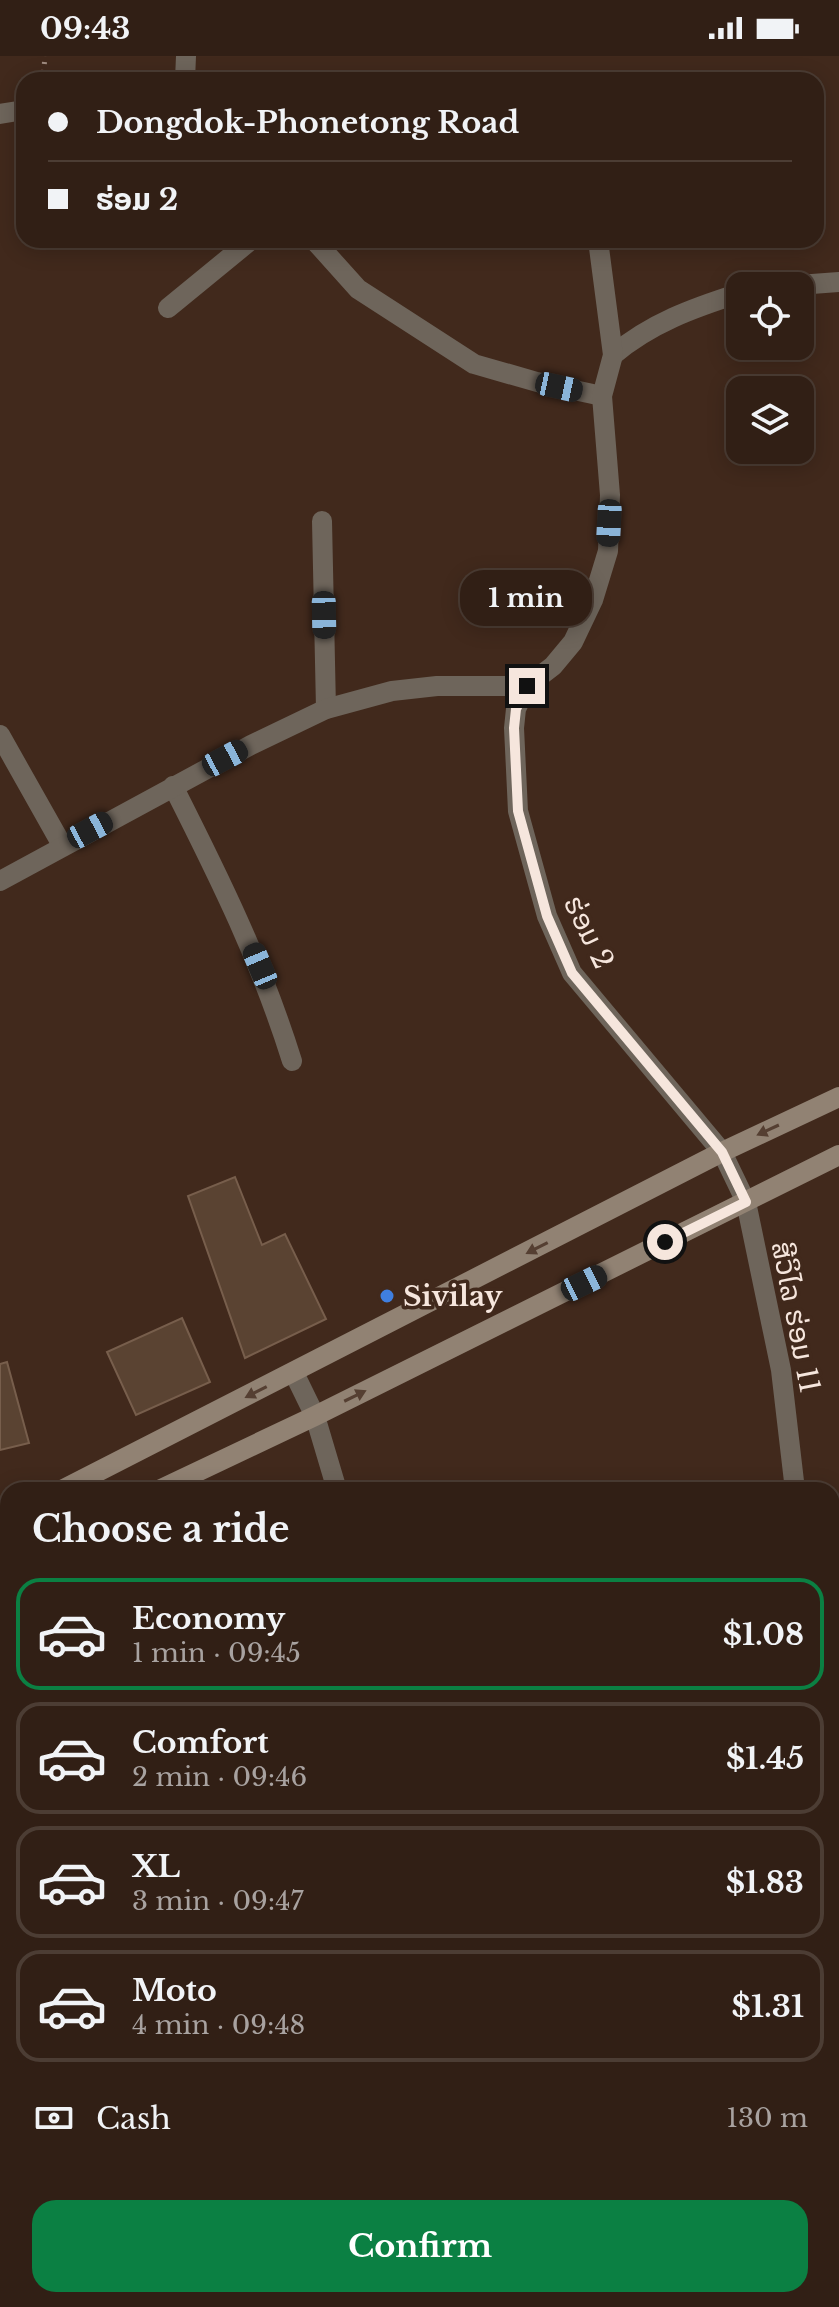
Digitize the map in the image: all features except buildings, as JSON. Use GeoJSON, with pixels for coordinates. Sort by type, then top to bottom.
{"type":"FeatureCollection","features":[{"type":"Feature","properties":{"kind":"main road"},"geometry":{"type":"LineString","coordinates":[[78,1482],[722,1152],[839,1097]]}},
{"type":"Feature","properties":{"kind":"main road"},"geometry":{"type":"LineString","coordinates":[[176,1482],[839,1155]]}},
{"type":"Feature","properties":{"kind":"street"},"geometry":{"type":"LineString","coordinates":[[168,308],[241,248]]}},
{"type":"Feature","properties":{"kind":"street"},"geometry":{"type":"LineString","coordinates":[[321,248],[358,289],[474,364],[602,396]]}},
{"type":"Feature","properties":{"kind":"street"},"geometry":{"type":"LineString","coordinates":[[0,881],[173,786],[326,709],[392,691],[437,686],[527,686],[553,666],[573,642],[593,600],[608,551],[610,495],[602,396],[613,355],[599,248]]}},
{"type":"Feature","properties":{"kind":"street"},"geometry":{"type":"LineString","coordinates":[[814,284],[839,282]]}},
{"type":"Feature","properties":{"kind":"street"},"geometry":{"type":"LineString","coordinates":[[613,355],[637,334],[683,311],[726,297]]}},
{"type":"Feature","properties":{"kind":"street"},"geometry":{"type":"LineString","coordinates":[[322,521],[326,709]]}},
{"type":"Feature","properties":{"kind":"street","name":"ຮ່ອມ 2"},"geometry":{"type":"LineString","coordinates":[[527,686],[516,709],[514,728],[518,811],[547,916],[572,973],[722,1152],[746,1202]]}},
{"type":"Feature","properties":{"kind":"street"},"geometry":{"type":"LineString","coordinates":[[0,735],[62,845]]}},
{"type":"Feature","properties":{"kind":"street"},"geometry":{"type":"LineString","coordinates":[[173,786],[241,921],[270,989],[292,1061]]}},
{"type":"Feature","properties":{"kind":"street","name":"ສີວິໄລ ຮ່ອມ 11"},"geometry":{"type":"LineString","coordinates":[[746,1202],[781,1370],[794,1482]]}},
{"type":"Feature","properties":{"kind":"street"},"geometry":{"type":"LineString","coordinates":[[294,1373],[315,1416],[335,1482]]}},
{"type":"Feature","properties":{"kind":"place","name":"Sivilay"},"geometry":{"type":"Point","coordinates":[387,1296]}},
{"type":"Feature","properties":{"kind":"route"},"geometry":{"type":"LineString","coordinates":[[527,686],[516,709],[514,728],[518,811],[547,916],[572,973],[722,1152],[746,1202],[665,1242]]}}]}
